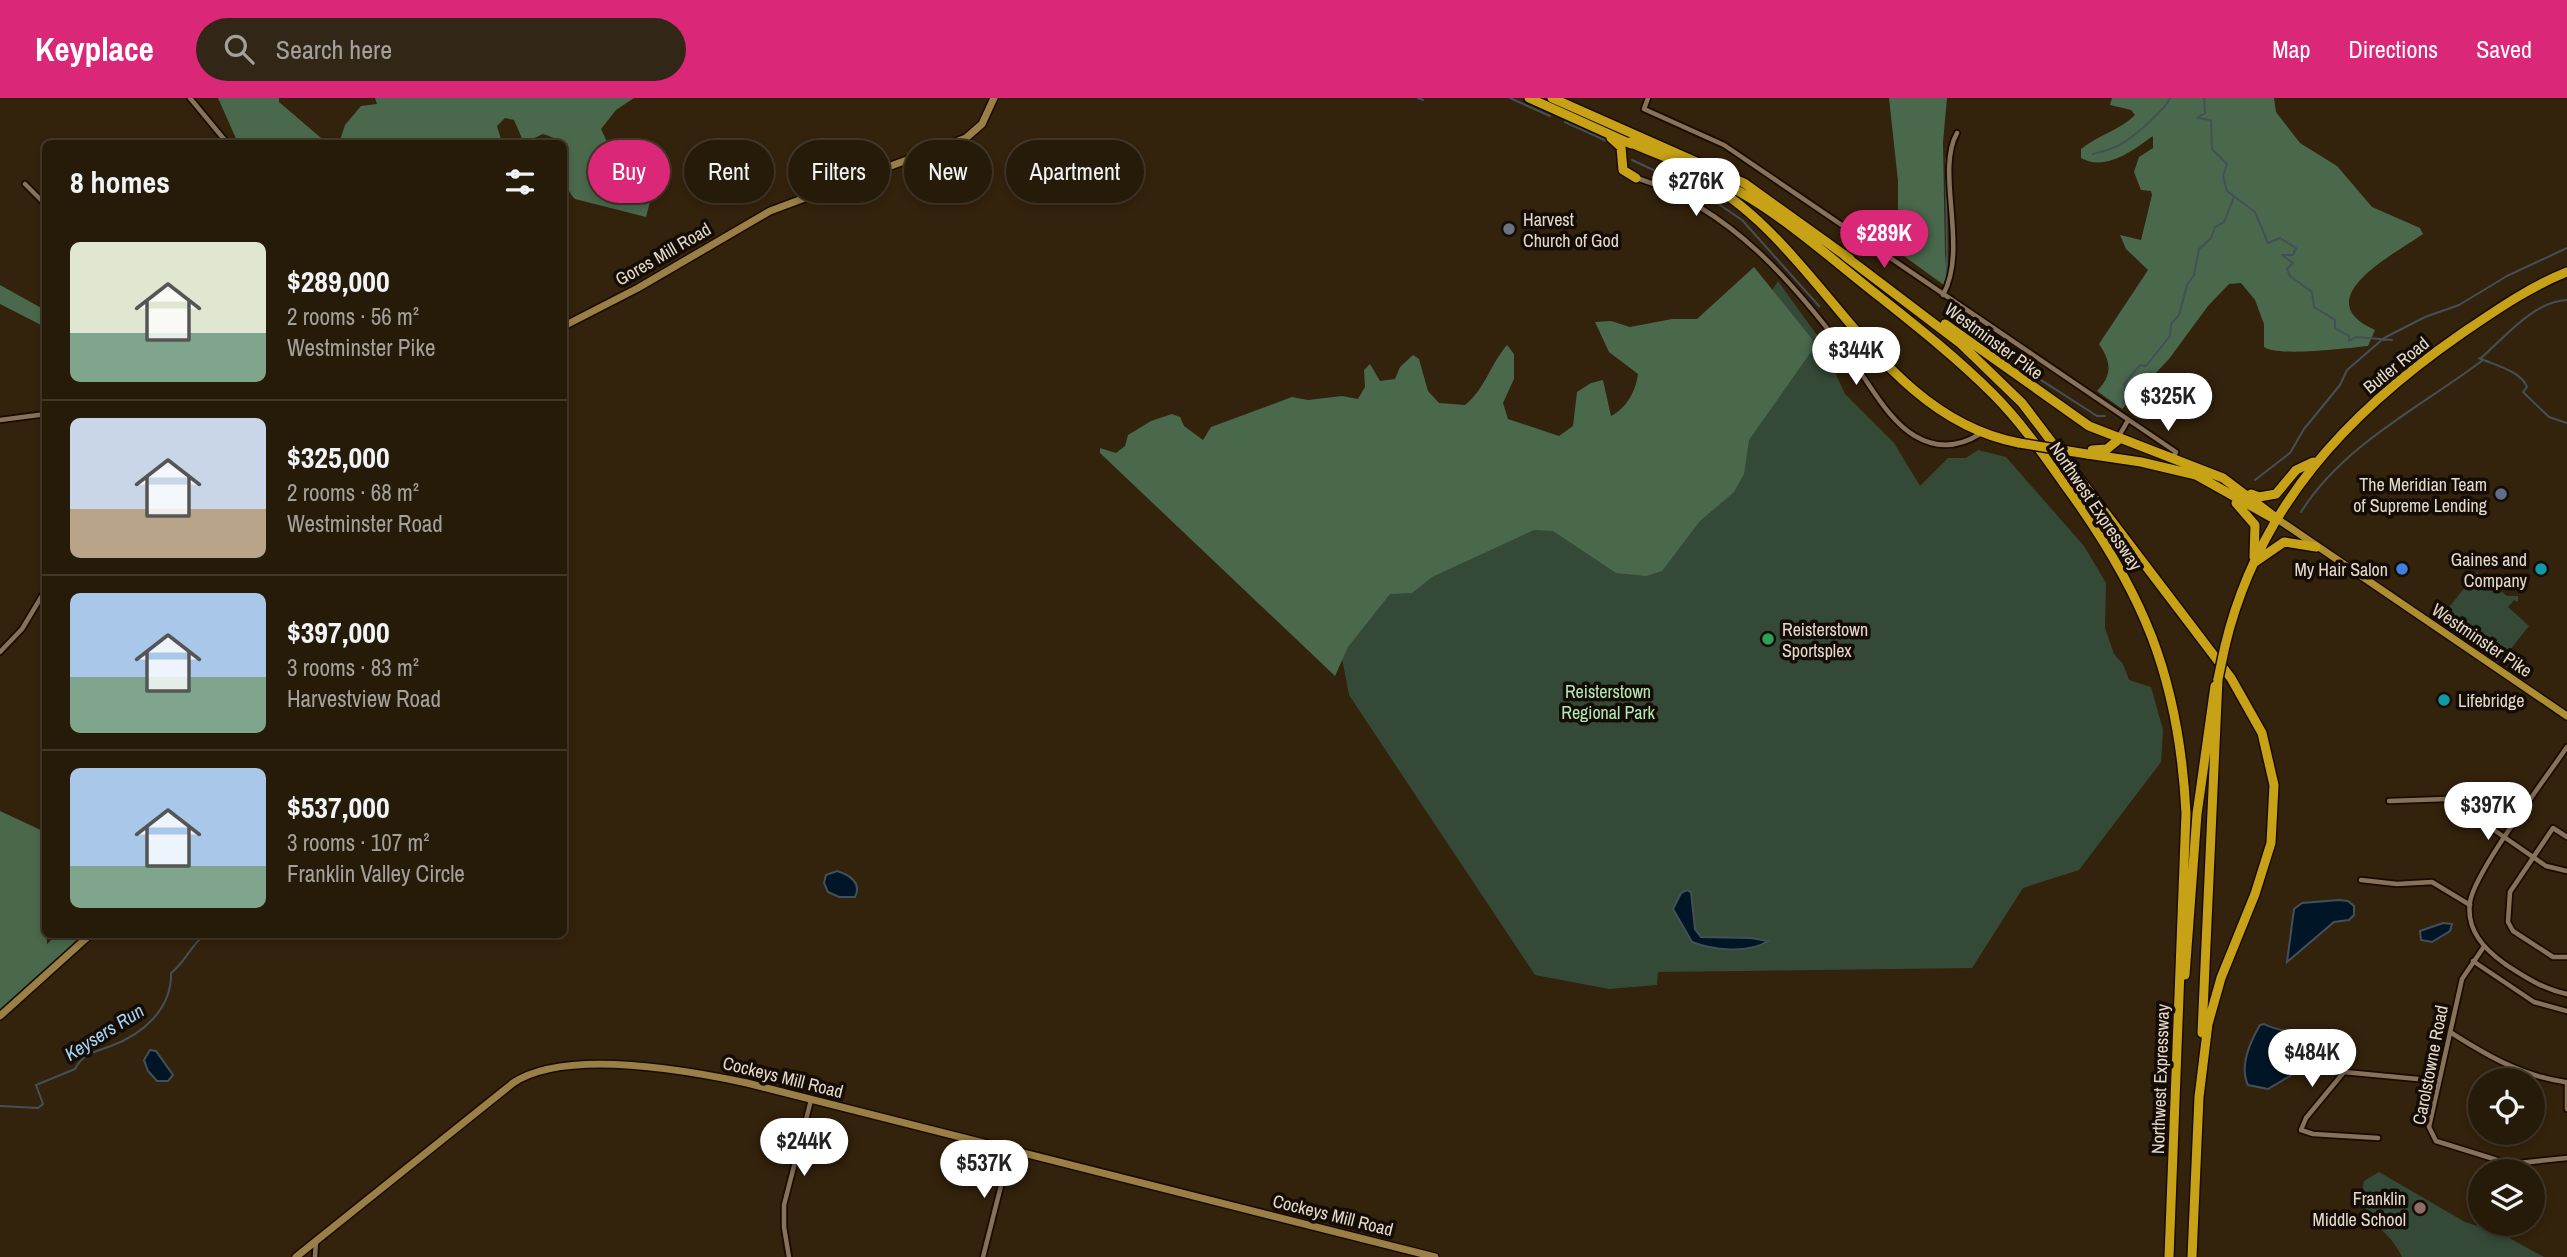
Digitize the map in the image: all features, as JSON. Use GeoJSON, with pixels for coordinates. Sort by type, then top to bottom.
{"type":"FeatureCollection","features":[{"type":"Feature","properties":{"kind":"highway","name":"Westminster Pike"},"geometry":{"type":"LineString","coordinates":[[1529,98],[1629,142],[1699,178],[1746,211],[1776,239],[1920,397],[1948,417],[1980,433],[2141,461],[2196,475],[2262,514],[2276,518]]}},
{"type":"Feature","properties":{"kind":"highway","name":"Westminster Pike"},"geometry":{"type":"LineString","coordinates":[[1552,98],[1744,183],[2072,416],[2118,440],[2174,455],[2223,478],[2276,518]]}},
{"type":"Feature","properties":{"kind":"highway"},"geometry":{"type":"LineString","coordinates":[[1602,130],[1621,147],[1622,167],[1626,174],[1636,178]]}},
{"type":"Feature","properties":{"kind":"highway","name":"Northwest Expressway"},"geometry":{"type":"LineString","coordinates":[[1629,142],[1720,181],[1758,204],[1954,358],[1995,396],[2031,438],[2117,560],[2157,651],[2172,699],[2182,755],[2186,813],[2169,1257]]}},
{"type":"Feature","properties":{"kind":"highway","name":"Northwest Expressway"},"geometry":{"type":"LineString","coordinates":[[1845,256],[1961,344],[2022,403],[2242,693],[2262,733],[2274,785],[2271,843],[2213,1002],[2199,1097],[2192,1257]]}},
{"type":"Feature","properties":{"kind":"highway","name":"Butler Road"},"geometry":{"type":"LineString","coordinates":[[2218,679],[2236,603],[2253,563],[2276,518],[2316,460],[2372,404],[2416,366],[2497,310],[2567,272]]}},
{"type":"Feature","properties":{"kind":"highway"},"geometry":{"type":"LineString","coordinates":[[2085,451],[2108,449],[2118,440],[2128,460]]}},
{"type":"Feature","properties":{"kind":"highway"},"geometry":{"type":"LineString","coordinates":[[2141,461],[2167,462],[2174,455]]}},
{"type":"Feature","properties":{"kind":"highway"},"geometry":{"type":"LineString","coordinates":[[2223,478],[2253,496],[2267,497],[2276,494],[2296,470],[2316,460]]}},
{"type":"Feature","properties":{"kind":"highway"},"geometry":{"type":"LineString","coordinates":[[2220,488],[2253,521],[2257,537],[2253,563]]}},
{"type":"Feature","properties":{"kind":"highway"},"geometry":{"type":"LineString","coordinates":[[2253,563],[2284,542],[2316,547]]}},
{"type":"Feature","properties":{"kind":"highway"},"geometry":{"type":"LineString","coordinates":[[2178,1039],[2200,781],[2212,695],[2218,679]]}},
{"type":"Feature","properties":{"kind":"highway"},"geometry":{"type":"LineString","coordinates":[[2199,1097],[2218,679]]}},
{"type":"Feature","properties":{"kind":"main road","name":"Westminster Pike"},"geometry":{"type":"LineString","coordinates":[[2276,518],[2567,716]]}},
{"type":"Feature","properties":{"kind":"street"},"geometry":{"type":"LineString","coordinates":[[190,98],[225,140]]}},
{"type":"Feature","properties":{"kind":"street","name":"Gores Mill Road"},"geometry":{"type":"LineString","coordinates":[[567,324],[638,288],[770,211],[966,138],[982,124],[994,98]]}},
{"type":"Feature","properties":{"kind":"street"},"geometry":{"type":"LineString","coordinates":[[1648,98],[1644,108],[1724,145],[2174,455]]}},
{"type":"Feature","properties":{"kind":"street"},"geometry":{"type":"LineString","coordinates":[[1943,295],[1953,269],[1951,155],[1957,133]]}},
{"type":"Feature","properties":{"kind":"street"},"geometry":{"type":"LineString","coordinates":[[1636,178],[1695,203],[1728,224],[1759,251],[1810,307],[1902,426],[1923,440],[1941,445],[1958,445],[1980,433]]}},
{"type":"Feature","properties":{"kind":"street"},"geometry":{"type":"LineString","coordinates":[[25,184],[42,201]]}},
{"type":"Feature","properties":{"kind":"street"},"geometry":{"type":"LineString","coordinates":[[0,420],[42,415]]}},
{"type":"Feature","properties":{"kind":"street"},"geometry":{"type":"LineString","coordinates":[[2118,440],[2127,422]]}},
{"type":"Feature","properties":{"kind":"street"},"geometry":{"type":"LineString","coordinates":[[0,652],[22,629],[42,596]]}},
{"type":"Feature","properties":{"kind":"street"},"geometry":{"type":"LineString","coordinates":[[2567,747],[2475,886],[2470,905],[2474,929],[2483,948],[2529,980],[2567,995]]}},
{"type":"Feature","properties":{"kind":"street"},"geometry":{"type":"LineString","coordinates":[[2389,801],[2475,799],[2482,806],[2490,826],[2505,838],[2552,869],[2567,871]]}},
{"type":"Feature","properties":{"kind":"street"},"geometry":{"type":"LineString","coordinates":[[2567,838],[2553,828],[2508,896],[2510,927],[2553,957],[2567,957]]}},
{"type":"Feature","properties":{"kind":"street"},"geometry":{"type":"LineString","coordinates":[[2361,880],[2397,884],[2432,882],[2470,905]]}},
{"type":"Feature","properties":{"kind":"street"},"geometry":{"type":"LineString","coordinates":[[0,1016],[87,938]]}},
{"type":"Feature","properties":{"kind":"street","name":"Carolstowne Road"},"geometry":{"type":"LineString","coordinates":[[2483,948],[2462,979],[2429,1127],[2435,1141],[2511,1164],[2567,1158]]}},
{"type":"Feature","properties":{"kind":"street"},"geometry":{"type":"LineString","coordinates":[[2473,961],[2534,1002],[2567,1011]]}},
{"type":"Feature","properties":{"kind":"street"},"geometry":{"type":"LineString","coordinates":[[2450,1032],[2530,1075],[2566,1082],[2567,1109]]}},
{"type":"Feature","properties":{"kind":"street","name":"Cockeys Mill Road"},"geometry":{"type":"LineString","coordinates":[[296,1257],[523,1076],[544,1068],[580,1064],[693,1073],[1435,1257]]}},
{"type":"Feature","properties":{"kind":"street"},"geometry":{"type":"LineString","coordinates":[[2378,1138],[2313,1134],[2301,1130],[2306,1118],[2344,1072],[2415,1076],[2439,1081]]}},
{"type":"Feature","properties":{"kind":"street"},"geometry":{"type":"LineString","coordinates":[[789,1257],[784,1227],[784,1205],[810,1100]]}},
{"type":"Feature","properties":{"kind":"street"},"geometry":{"type":"LineString","coordinates":[[983,1257],[1010,1150]]}},
{"type":"Feature","properties":{"kind":"street"},"geometry":{"type":"LineString","coordinates":[[315,1257],[316,1241]]}},
{"type":"Feature","properties":{"kind":"green space"},"geometry":{"type":"Polygon","coordinates":[[[218,98],[279,98],[279,102],[323,140],[237,140],[218,98]]]}},
{"type":"Feature","properties":{"kind":"green space"},"geometry":{"type":"Polygon","coordinates":[[[375,98],[634,98],[616,110],[601,129],[606,140],[588,140],[588,202],[575,199],[569,190],[567,140],[557,140],[543,134],[530,140],[523,140],[514,120],[505,118],[497,126],[501,140],[340,140],[345,125],[361,106],[377,104],[375,98]]]}},
{"type":"Feature","properties":{"kind":"green space"},"geometry":{"type":"Polygon","coordinates":[[[1889,98],[1947,98],[1943,142],[1948,288],[1901,254],[1898,241],[1898,181],[1889,98]]]}},
{"type":"Feature","properties":{"kind":"green space"},"geometry":{"type":"Polygon","coordinates":[[[2112,98],[2274,98],[2276,112],[2300,143],[2337,166],[2372,207],[2420,228],[2423,234],[2377,265],[2352,291],[2349,305],[2356,318],[2375,330],[2368,346],[2298,352],[2264,347],[2264,324],[2255,300],[2241,283],[2229,284],[2208,306],[2169,359],[2122,409],[2097,391],[2108,373],[2108,362],[2099,344],[2148,270],[2126,249],[2120,235],[2141,240],[2152,195],[2151,191],[2141,190],[2134,172],[2139,157],[2153,148],[2153,136],[2119,158],[2090,162],[2081,158],[2081,149],[2135,115],[2131,110],[2110,105],[2112,98]]]}},
{"type":"Feature","properties":{"kind":"green space"},"geometry":{"type":"Polygon","coordinates":[[[591,203],[650,203],[646,217],[591,203]]]}},
{"type":"Feature","properties":{"kind":"green space"},"geometry":{"type":"Polygon","coordinates":[[[1754,267],[1812,339],[1813,349],[1749,440],[1744,474],[1734,492],[1700,521],[1662,571],[1646,576],[1616,573],[1553,531],[1534,530],[1432,577],[1412,593],[1390,594],[1348,647],[1335,676],[1100,453],[1100,448],[1116,453],[1125,446],[1128,435],[1151,421],[1172,414],[1180,417],[1184,426],[1203,440],[1211,427],[1292,397],[1308,400],[1342,396],[1358,399],[1365,387],[1364,370],[1370,364],[1380,381],[1395,379],[1400,367],[1413,355],[1419,359],[1428,391],[1439,403],[1465,405],[1478,392],[1507,345],[1514,354],[1514,379],[1503,403],[1508,419],[1559,436],[1573,426],[1577,392],[1591,383],[1603,380],[1611,416],[1630,398],[1635,386],[1638,374],[1609,352],[1595,322],[1611,321],[1630,327],[1672,319],[1697,319],[1754,267]]]}},
{"type":"Feature","properties":{"kind":"green space","name":"Reisterstown Regional Park"},"geometry":{"type":"Polygon","coordinates":[[[1778,281],[1819,338],[1845,394],[1894,443],[1920,486],[1948,458],[1966,458],[1978,450],[2006,457],[2084,546],[2106,583],[2105,628],[2114,654],[2123,664],[2129,680],[2151,687],[2163,730],[2161,762],[2079,870],[2023,888],[1972,968],[1658,972],[1657,985],[1609,989],[1535,975],[1349,695],[1340,648],[1428,488],[1646,491],[1778,281]]]}},
{"type":"Feature","properties":{"kind":"green space"},"geometry":{"type":"Polygon","coordinates":[[[0,285],[42,308],[42,325],[0,304],[0,285]]]}},
{"type":"Feature","properties":{"kind":"green space"},"geometry":{"type":"Polygon","coordinates":[[[2477,572],[2507,596],[2518,596],[2518,602],[2514,600],[2508,607],[2529,626],[2502,660],[2449,625],[2446,627],[2439,620],[2477,572]]]}},
{"type":"Feature","properties":{"kind":"green space"},"geometry":{"type":"Polygon","coordinates":[[[0,811],[42,831],[42,938],[47,938],[47,944],[54,938],[80,938],[0,1009],[0,811]]]}},
{"type":"Feature","properties":{"kind":"green space"},"geometry":{"type":"Polygon","coordinates":[[[2379,1172],[2468,1223],[2468,1236],[2506,1236],[2544,1257],[2402,1257],[2389,1237],[2369,1215],[2363,1195],[2364,1181],[2379,1172]]]}},
{"type":"Feature","properties":{"kind":"water"},"geometry":{"type":"Polygon","coordinates":[[[837,871],[856,884],[855,897],[839,897],[828,892],[824,883],[826,875],[837,871]]]}},
{"type":"Feature","properties":{"kind":"water"},"geometry":{"type":"Polygon","coordinates":[[[1687,890],[1691,892],[1695,929],[1701,937],[1768,941],[1741,949],[1710,947],[1692,942],[1673,909],[1681,893],[1687,890]]]}},
{"type":"Feature","properties":{"kind":"water"},"geometry":{"type":"Polygon","coordinates":[[[2348,901],[2354,906],[2354,915],[2349,920],[2334,922],[2287,962],[2294,909],[2302,903],[2348,901]]]}},
{"type":"Feature","properties":{"kind":"water"},"geometry":{"type":"Polygon","coordinates":[[[2443,923],[2452,924],[2450,931],[2432,942],[2421,940],[2420,931],[2443,923]]]}},
{"type":"Feature","properties":{"kind":"water"},"geometry":{"type":"Polygon","coordinates":[[[2260,1025],[2315,1039],[2319,1043],[2290,1076],[2268,1089],[2248,1085],[2245,1070],[2249,1046],[2260,1025]]]}},
{"type":"Feature","properties":{"kind":"water"},"geometry":{"type":"Polygon","coordinates":[[[150,1050],[156,1051],[173,1075],[168,1081],[157,1081],[148,1071],[144,1060],[150,1050]]]}},
{"type":"Feature","properties":{"kind":"waterway"},"geometry":{"type":"LineString","coordinates":[[1418,98],[1423,100]]}},
{"type":"Feature","properties":{"kind":"waterway"},"geometry":{"type":"LineString","coordinates":[[1510,98],[1550,116]]}},
{"type":"Feature","properties":{"kind":"waterway"},"geometry":{"type":"LineString","coordinates":[[2093,154],[2113,148],[2129,139],[2154,118],[2170,98]]}},
{"type":"Feature","properties":{"kind":"waterway"},"geometry":{"type":"LineString","coordinates":[[2204,98],[2205,113],[2197,118],[2211,120],[2212,149],[2227,164],[2223,176],[2227,191],[2255,212],[2268,243],[2280,238],[2296,248],[2293,255],[2282,255],[2293,263],[2287,269],[2290,276],[2312,292],[2314,307],[2335,320],[2335,328],[2349,336],[2349,341],[2356,337],[2392,340]]}},
{"type":"Feature","properties":{"kind":"waterway"},"geometry":{"type":"LineString","coordinates":[[1565,122],[1609,142]]}},
{"type":"Feature","properties":{"kind":"waterway"},"geometry":{"type":"LineString","coordinates":[[1946,159],[1947,275]]}},
{"type":"Feature","properties":{"kind":"waterway"},"geometry":{"type":"LineString","coordinates":[[1632,160],[1701,192],[1742,220],[1819,306]]}},
{"type":"Feature","properties":{"kind":"waterway"},"geometry":{"type":"LineString","coordinates":[[2123,403],[2127,395],[2124,384],[2140,365],[2146,366],[2170,336],[2171,324],[2179,315],[2187,285],[2194,275],[2199,249],[2211,238],[2215,227],[2224,222],[2234,197]]}},
{"type":"Feature","properties":{"kind":"waterway"},"geometry":{"type":"LineString","coordinates":[[2255,480],[2290,453],[2304,429],[2340,385],[2347,370],[2384,338],[2425,317],[2459,305],[2507,276],[2567,248]]}},
{"type":"Feature","properties":{"kind":"waterway"},"geometry":{"type":"LineString","coordinates":[[2481,358],[2531,314],[2555,302],[2567,300]]}},
{"type":"Feature","properties":{"kind":"waterway"},"geometry":{"type":"LineString","coordinates":[[1984,338],[2027,371],[2097,416],[2105,416]]}},
{"type":"Feature","properties":{"kind":"waterway"},"geometry":{"type":"LineString","coordinates":[[2479,358],[2519,377],[2527,387],[2523,392],[2549,417],[2567,423]]}},
{"type":"Feature","properties":{"kind":"waterway"},"geometry":{"type":"LineString","coordinates":[[2301,512],[2319,488],[2361,446],[2483,360]]}},
{"type":"Feature","properties":{"kind":"waterway","name":"Keysers Run"},"geometry":{"type":"LineString","coordinates":[[0,1106],[38,1108],[43,1104],[36,1085],[75,1069],[86,1056],[123,1041],[144,1027],[161,1009],[167,998],[171,973],[202,938]]}},
{"type":"Feature","properties":{"kind":"place","name":"Harvest Church of God"},"geometry":{"type":"Point","coordinates":[1509,229]}},
{"type":"Feature","properties":{"kind":"place","name":"The Meridian Team of Supreme Lending"},"geometry":{"type":"Point","coordinates":[2501,494]}},
{"type":"Feature","properties":{"kind":"place","name":"My Hair Salon"},"geometry":{"type":"Point","coordinates":[2402,569]}},
{"type":"Feature","properties":{"kind":"place","name":"Gaines and Company"},"geometry":{"type":"Point","coordinates":[2541,569]}},
{"type":"Feature","properties":{"kind":"place","name":"Reisterstown Sportsplex"},"geometry":{"type":"Point","coordinates":[1768,639]}},
{"type":"Feature","properties":{"kind":"place","name":"Lifebridge"},"geometry":{"type":"Point","coordinates":[2444,700]}},
{"type":"Feature","properties":{"kind":"place","name":"Franklin Middle School"},"geometry":{"type":"Point","coordinates":[2420,1208]}}]}
